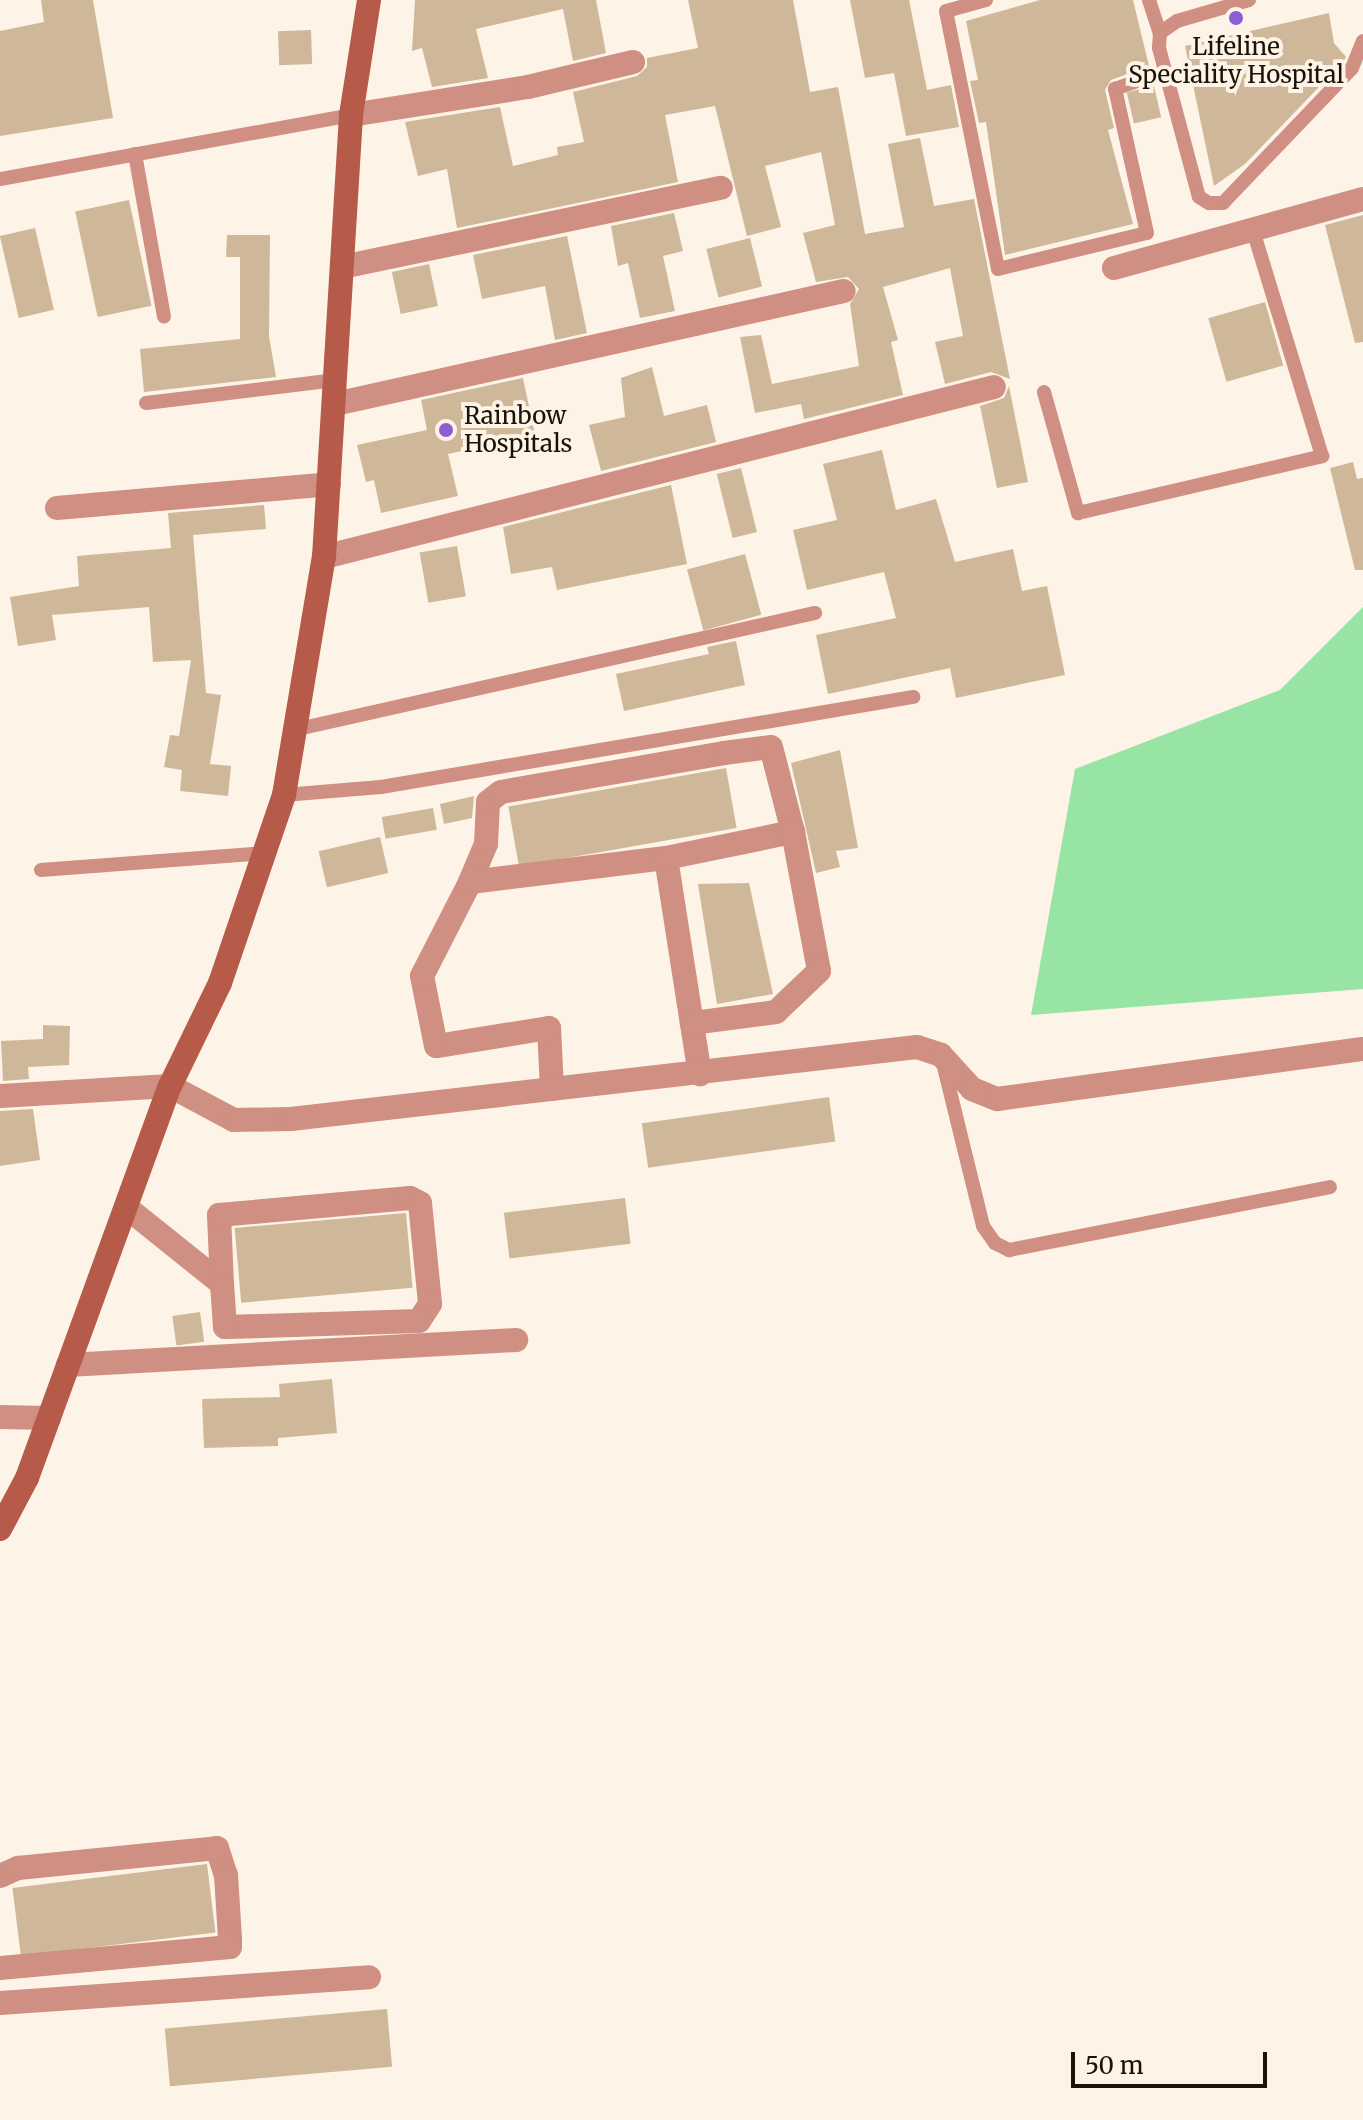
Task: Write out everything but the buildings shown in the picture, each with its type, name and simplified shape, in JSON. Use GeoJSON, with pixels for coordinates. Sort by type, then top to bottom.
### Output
{"type":"FeatureCollection","features":[{"type":"Feature","properties":{"kind":"main road"},"geometry":{"type":"LineString","coordinates":[[0,1529],[49,1418],[170,1086],[220,983],[284,795],[298,729],[324,557],[351,115],[369,0]]}},
{"type":"Feature","properties":{"kind":"street"},"geometry":{"type":"LineString","coordinates":[[351,115],[528,87],[633,62]]}},
{"type":"Feature","properties":{"kind":"street"},"geometry":{"type":"LineString","coordinates":[[342,267],[721,188]]}},
{"type":"Feature","properties":{"kind":"street"},"geometry":{"type":"LineString","coordinates":[[1114,268],[1362,201]]}},
{"type":"Feature","properties":{"kind":"street"},"geometry":{"type":"LineString","coordinates":[[335,392],[844,291]]}},
{"type":"Feature","properties":{"kind":"street"},"geometry":{"type":"LineString","coordinates":[[324,557],[994,387]]}},
{"type":"Feature","properties":{"kind":"street"},"geometry":{"type":"LineString","coordinates":[[57,508],[329,484]]}},
{"type":"Feature","properties":{"kind":"street"},"geometry":{"type":"LineString","coordinates":[[552,1089],[549,1028],[436,1046],[422,976],[486,844],[488,802],[501,792],[771,747],[793,832],[819,971],[776,1012],[692,1023]]}},
{"type":"Feature","properties":{"kind":"street"},"geometry":{"type":"LineString","coordinates":[[470,882],[666,858],[793,832]]}},
{"type":"Feature","properties":{"kind":"street"},"geometry":{"type":"LineString","coordinates":[[666,858],[700,1074]]}},
{"type":"Feature","properties":{"kind":"street"},"geometry":{"type":"LineString","coordinates":[[0,1096],[170,1086],[234,1120],[291,1119],[917,1047],[941,1055],[972,1089],[997,1099],[1363,1049]]}},
{"type":"Feature","properties":{"kind":"street"},"geometry":{"type":"LineString","coordinates":[[126,1207],[222,1284],[225,1327],[419,1321],[430,1304],[420,1203],[410,1198],[219,1215],[222,1284]]}},
{"type":"Feature","properties":{"kind":"street"},"geometry":{"type":"LineString","coordinates":[[68,1365],[516,1340]]}},
{"type":"Feature","properties":{"kind":"street"},"geometry":{"type":"LineString","coordinates":[[0,1417],[49,1418]]}},
{"type":"Feature","properties":{"kind":"street"},"geometry":{"type":"LineString","coordinates":[[0,1876],[18,1868],[217,1848],[226,1875],[232,1987]]}},
{"type":"Feature","properties":{"kind":"street"},"geometry":{"type":"LineString","coordinates":[[0,1968],[230,1947]]}},
{"type":"Feature","properties":{"kind":"street"},"geometry":{"type":"LineString","coordinates":[[135,1956],[138,1994]]}},
{"type":"Feature","properties":{"kind":"street"},"geometry":{"type":"LineString","coordinates":[[0,1998],[138,1994],[369,1977]]}},
{"type":"Feature","properties":{"kind":"lane"},"geometry":{"type":"LineString","coordinates":[[986,0],[946,11],[998,269],[1147,233],[1115,89],[1165,71]]}},
{"type":"Feature","properties":{"kind":"lane"},"geometry":{"type":"LineString","coordinates":[[1149,0],[1160,33],[1165,71],[1199,197],[1223,203],[1352,68],[1363,41]]}},
{"type":"Feature","properties":{"kind":"lane"},"geometry":{"type":"LineString","coordinates":[[1160,33],[1177,21],[1249,0]]}},
{"type":"Feature","properties":{"kind":"lane"},"geometry":{"type":"LineString","coordinates":[[0,179],[351,115]]}},
{"type":"Feature","properties":{"kind":"lane"},"geometry":{"type":"LineString","coordinates":[[135,154],[164,316]]}},
{"type":"Feature","properties":{"kind":"lane"},"geometry":{"type":"LineString","coordinates":[[1044,392],[1078,513],[1322,456],[1253,230]]}},
{"type":"Feature","properties":{"kind":"lane"},"geometry":{"type":"LineString","coordinates":[[146,403],[335,392]]}},
{"type":"Feature","properties":{"kind":"lane"},"geometry":{"type":"LineString","coordinates":[[298,729],[815,613]]}},
{"type":"Feature","properties":{"kind":"lane"},"geometry":{"type":"LineString","coordinates":[[284,795],[381,787],[913,697]]}},
{"type":"Feature","properties":{"kind":"lane"},"geometry":{"type":"LineString","coordinates":[[41,870],[265,853]]}},
{"type":"Feature","properties":{"kind":"lane"},"geometry":{"type":"LineString","coordinates":[[941,1055],[983,1226],[995,1243],[1009,1250],[1330,1187]]}},
{"type":"Feature","properties":{"kind":"green space"},"geometry":{"type":"Polygon","coordinates":[[[1363,607],[1363,989],[1031,1015],[1075,769],[1280,690],[1363,607]]]}},
{"type":"Feature","properties":{"kind":"place","name":"Lifeline Speciality Hospital"},"geometry":{"type":"Point","coordinates":[1236,18]}},
{"type":"Feature","properties":{"kind":"place","name":"Rainbow Hospitals"},"geometry":{"type":"Point","coordinates":[446,430]}}]}
